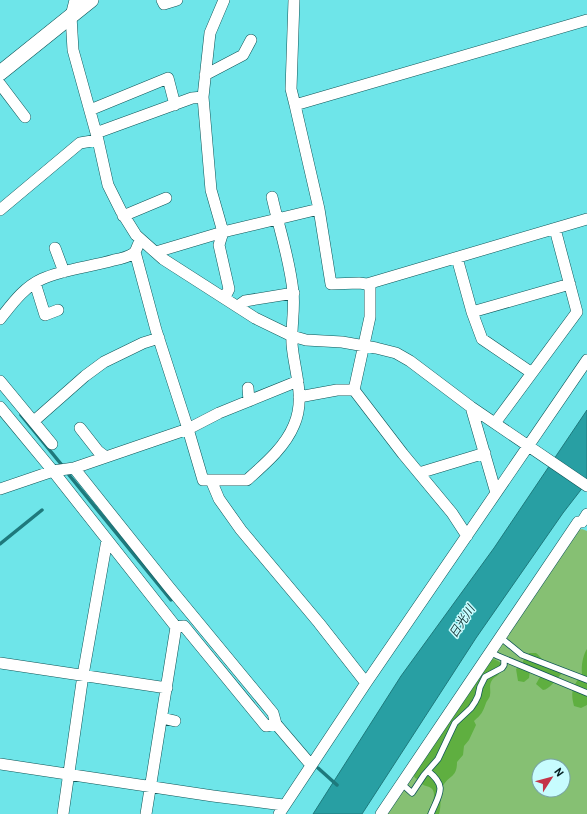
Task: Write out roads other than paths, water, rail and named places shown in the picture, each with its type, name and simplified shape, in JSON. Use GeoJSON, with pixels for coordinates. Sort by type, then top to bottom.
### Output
{"type":"FeatureCollection","features":[{"type":"Feature","properties":{"kind":"street"},"geometry":{"type":"LineString","coordinates":[[75,0],[71,16],[73,50],[90,110],[108,185],[123,216],[136,235],[163,259],[225,297],[255,318],[292,336],[306,340],[342,342],[396,353],[410,361],[471,407],[587,486]]}},
{"type":"Feature","properties":{"kind":"street"},"geometry":{"type":"LineString","coordinates":[[0,73],[91,0]]}},
{"type":"Feature","properties":{"kind":"street"},"geometry":{"type":"LineString","coordinates":[[162,0],[164,4],[177,0]]}},
{"type":"Feature","properties":{"kind":"street"},"geometry":{"type":"LineString","coordinates":[[224,0],[210,33],[203,97],[211,190],[223,232],[219,246],[228,289],[225,297]]}},
{"type":"Feature","properties":{"kind":"street"},"geometry":{"type":"LineString","coordinates":[[294,0],[291,89],[319,210],[331,284],[368,284],[587,219]]}},
{"type":"Feature","properties":{"kind":"street"},"geometry":{"type":"LineString","coordinates":[[295,105],[587,20]]}},
{"type":"Feature","properties":{"kind":"street"},"geometry":{"type":"LineString","coordinates":[[205,75],[243,55],[251,40]]}},
{"type":"Feature","properties":{"kind":"street"},"geometry":{"type":"LineString","coordinates":[[90,110],[168,78],[175,105]]}},
{"type":"Feature","properties":{"kind":"street"},"geometry":{"type":"LineString","coordinates":[[0,84],[25,117]]}},
{"type":"Feature","properties":{"kind":"street"},"geometry":{"type":"LineString","coordinates":[[0,210],[80,143],[192,98],[203,97]]}},
{"type":"Feature","properties":{"kind":"street"},"geometry":{"type":"LineString","coordinates":[[135,252],[159,338],[203,480],[247,480],[285,441],[294,424],[299,406],[298,381],[292,336],[294,293],[272,197]]}},
{"type":"Feature","properties":{"kind":"street"},"geometry":{"type":"LineString","coordinates":[[123,216],[166,198]]}},
{"type":"Feature","properties":{"kind":"street"},"geometry":{"type":"LineString","coordinates":[[156,252],[223,232],[319,210]]}},
{"type":"Feature","properties":{"kind":"street"},"geometry":{"type":"LineString","coordinates":[[495,423],[577,312],[555,229]]}},
{"type":"Feature","properties":{"kind":"street"},"geometry":{"type":"LineString","coordinates":[[0,319],[18,297],[42,279],[129,256],[135,252],[141,239]]}},
{"type":"Feature","properties":{"kind":"street"},"geometry":{"type":"LineString","coordinates":[[55,248],[64,272]]}},
{"type":"Feature","properties":{"kind":"street"},"geometry":{"type":"LineString","coordinates":[[457,258],[472,312],[482,338],[532,373]]}},
{"type":"Feature","properties":{"kind":"street"},"geometry":{"type":"LineString","coordinates":[[36,283],[45,316],[58,310]]}},
{"type":"Feature","properties":{"kind":"street"},"geometry":{"type":"LineString","coordinates":[[354,390],[370,317],[370,288],[368,284]]}},
{"type":"Feature","properties":{"kind":"street"},"geometry":{"type":"LineString","coordinates":[[472,312],[570,284]]}},
{"type":"Feature","properties":{"kind":"street"},"geometry":{"type":"LineString","coordinates":[[238,306],[245,301],[294,293]]}},
{"type":"Feature","properties":{"kind":"street"},"geometry":{"type":"LineString","coordinates":[[34,422],[85,376],[104,362],[143,343],[159,338]]}},
{"type":"Feature","properties":{"kind":"street"},"geometry":{"type":"LineString","coordinates":[[0,764],[150,786],[281,810],[587,360]]}},
{"type":"Feature","properties":{"kind":"street"},"geometry":{"type":"LineString","coordinates":[[0,381],[52,444]]}},
{"type":"Feature","properties":{"kind":"street"},"geometry":{"type":"LineString","coordinates":[[0,489],[53,471],[74,468],[188,429],[219,413],[298,381]]}},
{"type":"Feature","properties":{"kind":"street"},"geometry":{"type":"LineString","coordinates":[[248,388],[249,401]]}},
{"type":"Feature","properties":{"kind":"street"},"geometry":{"type":"LineString","coordinates":[[299,397],[337,390],[354,390]]}},
{"type":"Feature","properties":{"kind":"street"},"geometry":{"type":"LineString","coordinates":[[354,390],[452,513],[467,536]]}},
{"type":"Feature","properties":{"kind":"street"},"geometry":{"type":"LineString","coordinates":[[0,407],[53,471],[176,627],[146,814]]}},
{"type":"Feature","properties":{"kind":"street"},"geometry":{"type":"LineString","coordinates":[[471,407],[496,493]]}},
{"type":"Feature","properties":{"kind":"street"},"geometry":{"type":"LineString","coordinates":[[80,428],[98,451],[106,457]]}},
{"type":"Feature","properties":{"kind":"street"},"geometry":{"type":"LineString","coordinates":[[419,473],[485,453]]}},
{"type":"Feature","properties":{"kind":"street"},"geometry":{"type":"LineString","coordinates":[[74,468],[169,587],[273,713],[276,724],[311,765]]}},
{"type":"Feature","properties":{"kind":"street"},"geometry":{"type":"LineString","coordinates":[[211,480],[219,499],[241,530],[319,622],[366,683]]}},
{"type":"Feature","properties":{"kind":"street"},"geometry":{"type":"LineString","coordinates":[[381,814],[578,522],[585,520]]}},
{"type":"Feature","properties":{"kind":"street"},"geometry":{"type":"LineString","coordinates":[[63,814],[83,675],[107,540]]}},
{"type":"Feature","properties":{"kind":"street"},"geometry":{"type":"LineString","coordinates":[[176,627],[184,626],[266,726],[276,724]]}},
{"type":"Feature","properties":{"kind":"street"},"geometry":{"type":"LineString","coordinates":[[0,662],[167,688]]}},
{"type":"Feature","properties":{"kind":"street"},"geometry":{"type":"LineString","coordinates":[[162,718],[175,721]]}},
{"type":"Feature","properties":{"kind":"lane"},"geometry":{"type":"LineString","coordinates":[[500,637],[522,655],[587,680]]}},
{"type":"Feature","properties":{"kind":"lane"},"geometry":{"type":"LineString","coordinates":[[490,652],[587,693]]}},
{"type":"Feature","properties":{"kind":"lane"},"geometry":{"type":"LineString","coordinates":[[401,783],[412,793],[438,759],[455,723],[470,709],[475,702],[485,677],[502,668],[504,665],[504,659]]}},
{"type":"Feature","properties":{"kind":"lane"},"geometry":{"type":"LineString","coordinates":[[564,683],[569,673]]}},
{"type":"Feature","properties":{"kind":"lane"},"geometry":{"type":"LineString","coordinates":[[428,771],[438,781],[440,786],[440,791],[431,814]]}},
{"type":"Feature","properties":{"kind":"water","name":"日光川"},"geometry":{"type":"Polygon","coordinates":[[[587,410],[587,482],[563,513],[476,638],[362,814],[313,814],[401,676],[494,548],[587,410]]]}},
{"type":"Feature","properties":{"kind":"waterway"},"geometry":{"type":"LineString","coordinates":[[21,415],[61,464]]}},
{"type":"Feature","properties":{"kind":"waterway"},"geometry":{"type":"LineString","coordinates":[[69,475],[171,600]]}},
{"type":"Feature","properties":{"kind":"waterway"},"geometry":{"type":"LineString","coordinates":[[0,544],[42,510]]}},
{"type":"Feature","properties":{"kind":"waterway"},"geometry":{"type":"LineString","coordinates":[[318,768],[337,785]]}}]}
